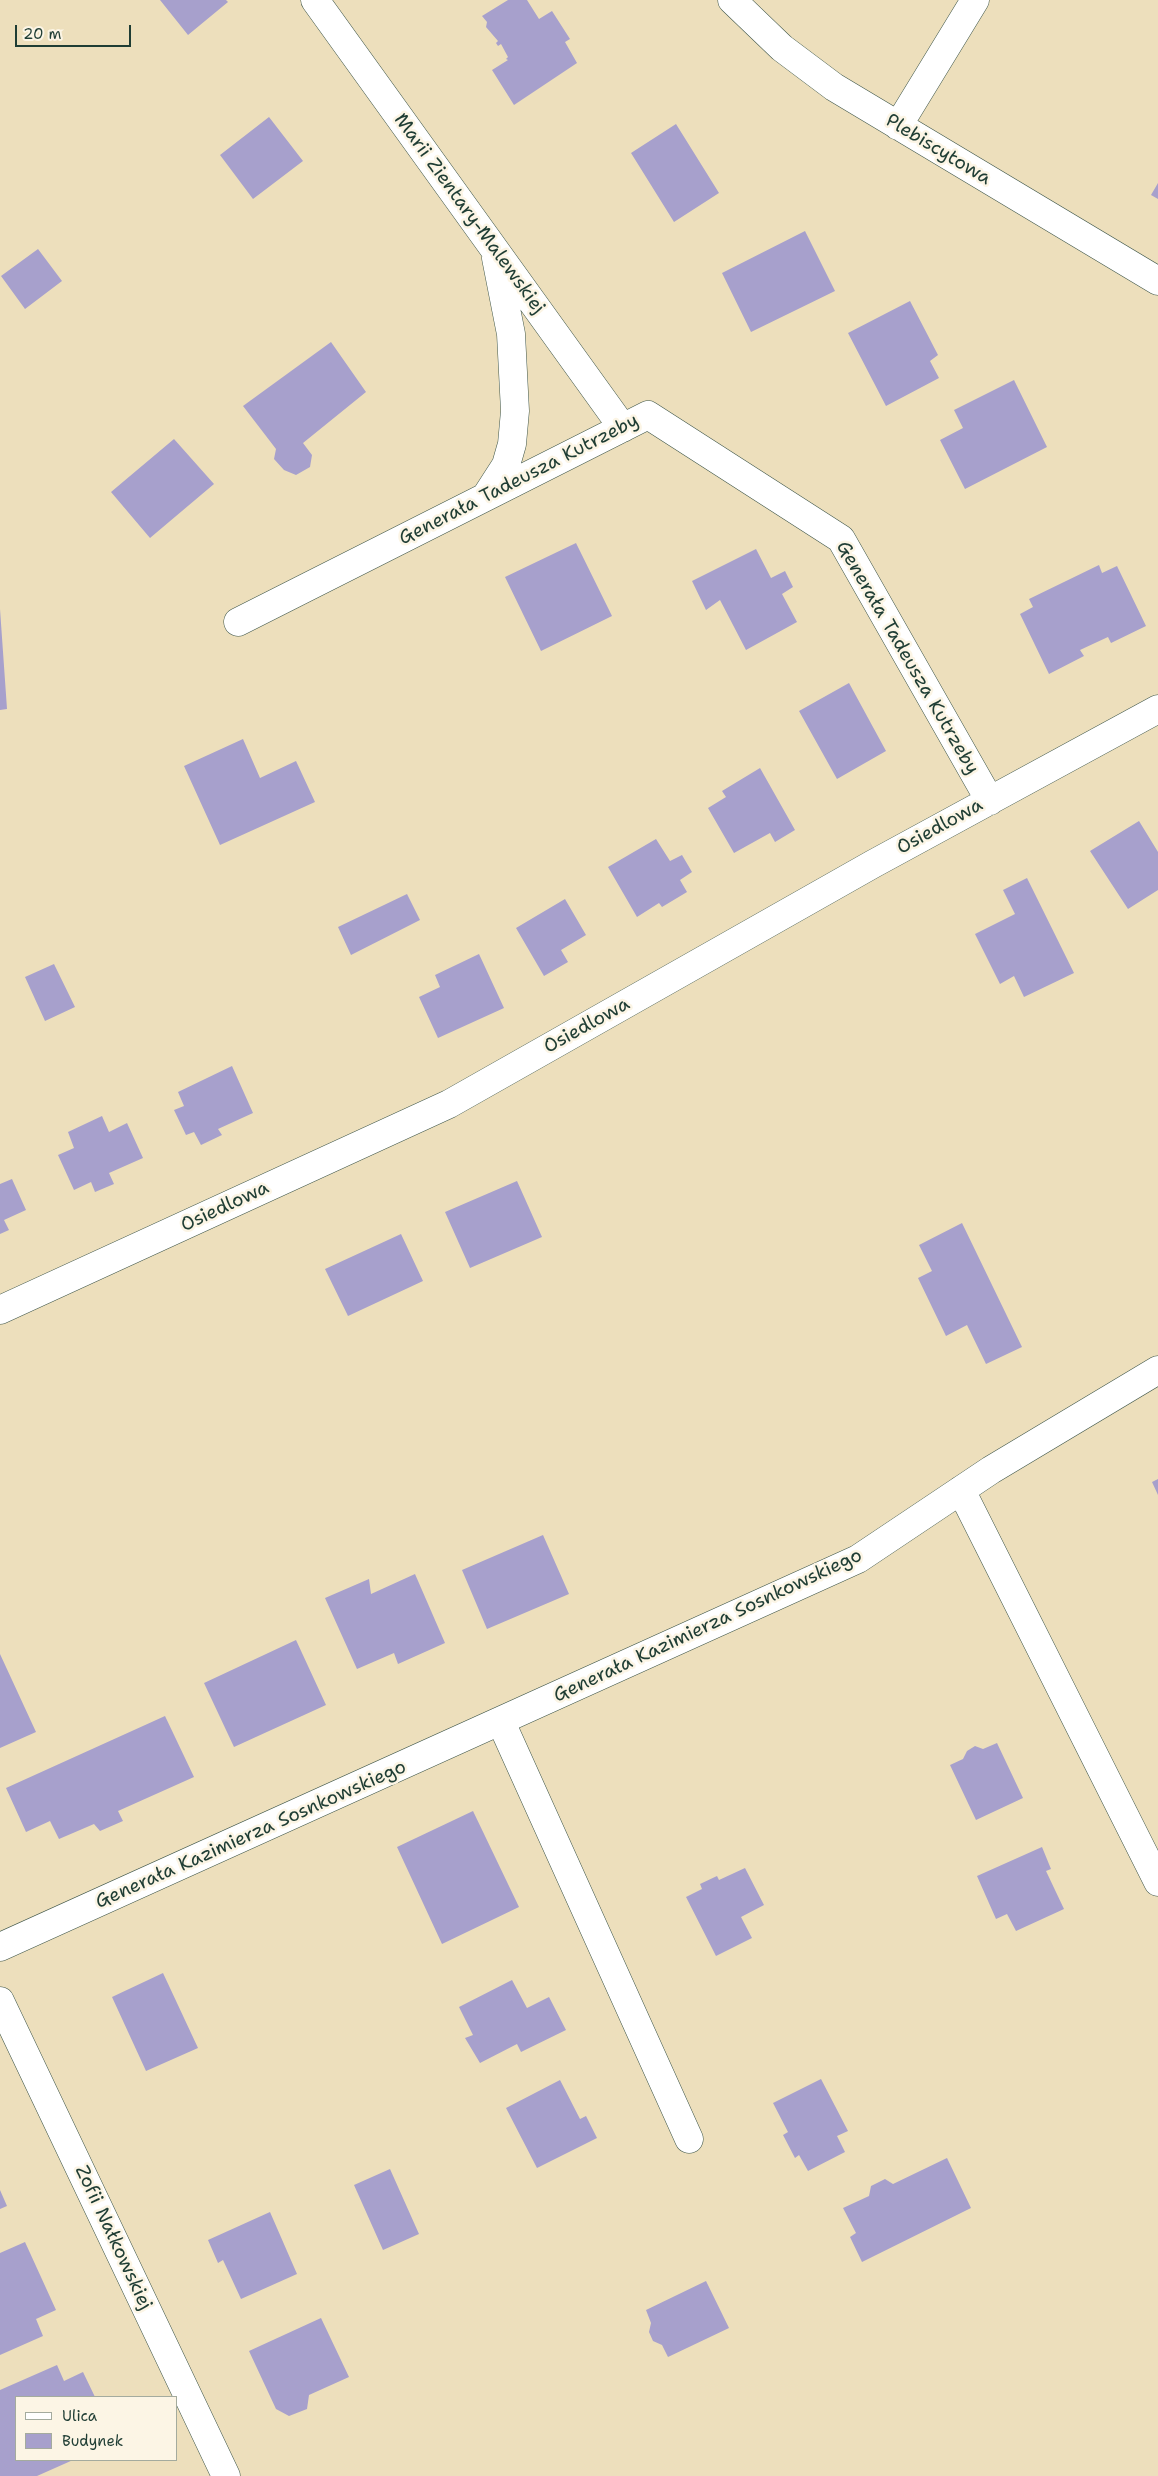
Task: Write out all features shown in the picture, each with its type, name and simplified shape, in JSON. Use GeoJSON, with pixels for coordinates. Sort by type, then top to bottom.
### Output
{"type":"FeatureCollection","features":[{"type":"Feature","properties":{"kind":"street","name":"Marii Zientary-Malewskiej"},"geometry":{"type":"LineString","coordinates":[[315,0],[623,428]]}},
{"type":"Feature","properties":{"kind":"street","name":"Plebiscytowa"},"geometry":{"type":"LineString","coordinates":[[732,0],[782,48],[834,87],[1158,281]]}},
{"type":"Feature","properties":{"kind":"street"},"geometry":{"type":"LineString","coordinates":[[898,126],[975,0]]}},
{"type":"Feature","properties":{"kind":"street"},"geometry":{"type":"LineString","coordinates":[[486,497],[506,465],[512,444],[515,411],[511,334],[494,249]]}},
{"type":"Feature","properties":{"kind":"street","name":"Generała Tadeusza Kutrzeby"},"geometry":{"type":"LineString","coordinates":[[238,622],[648,415],[842,539],[990,801]]}},
{"type":"Feature","properties":{"kind":"street","name":"Osiedlowa"},"geometry":{"type":"LineString","coordinates":[[0,1310],[449,1104],[1158,709]]}},
{"type":"Feature","properties":{"kind":"street","name":"Generała Kazimierza Sosnkowskiego"},"geometry":{"type":"LineString","coordinates":[[0,1947],[502,1722],[858,1559],[961,1490],[1158,1370]]}},
{"type":"Feature","properties":{"kind":"street"},"geometry":{"type":"LineString","coordinates":[[961,1490],[1158,1882]]}},
{"type":"Feature","properties":{"kind":"street"},"geometry":{"type":"LineString","coordinates":[[502,1722],[689,2139]]}},
{"type":"Feature","properties":{"kind":"street","name":"Zofii Nałkowskiej"},"geometry":{"type":"LineString","coordinates":[[0,2001],[226,2476]]}},
{"type":"Feature","properties":{"kind":"building"},"geometry":{"type":"Polygon","coordinates":[[[160,0],[226,0],[228,2],[188,35],[160,0]]]}},
{"type":"Feature","properties":{"kind":"building"},"geometry":{"type":"Polygon","coordinates":[[[508,0],[527,0],[539,19],[552,11],[570,39],[565,42],[577,63],[514,105],[492,70],[508,60],[506,59],[508,57],[501,44],[498,46],[496,43],[498,41],[486,27],[487,22],[482,16],[508,0]]]}},
{"type":"Feature","properties":{"kind":"building"},"geometry":{"type":"Polygon","coordinates":[[[269,117],[303,161],[253,199],[220,155],[269,117]]]}},
{"type":"Feature","properties":{"kind":"building"},"geometry":{"type":"Polygon","coordinates":[[[676,124],[719,193],[674,222],[631,153],[676,124]]]}},
{"type":"Feature","properties":{"kind":"building"},"geometry":{"type":"Polygon","coordinates":[[[1158,183],[1158,199],[1151,195],[1158,183]]]}},
{"type":"Feature","properties":{"kind":"building"},"geometry":{"type":"Polygon","coordinates":[[[805,231],[835,291],[751,332],[722,273],[805,231]]]}},
{"type":"Feature","properties":{"kind":"building"},"geometry":{"type":"Polygon","coordinates":[[[38,249],[62,281],[25,309],[1,276],[38,249]]]}},
{"type":"Feature","properties":{"kind":"building"},"geometry":{"type":"Polygon","coordinates":[[[910,301],[938,355],[930,361],[939,378],[886,406],[848,333],[910,301]]]}},
{"type":"Feature","properties":{"kind":"building"},"geometry":{"type":"Polygon","coordinates":[[[331,342],[366,392],[303,443],[312,455],[310,467],[296,475],[284,470],[274,459],[276,449],[243,406],[331,342]]]}},
{"type":"Feature","properties":{"kind":"building"},"geometry":{"type":"Polygon","coordinates":[[[1014,380],[1047,447],[965,489],[940,440],[963,428],[954,410],[1014,380]]]}},
{"type":"Feature","properties":{"kind":"building"},"geometry":{"type":"Polygon","coordinates":[[[174,439],[214,484],[150,538],[111,492],[174,439]]]}},
{"type":"Feature","properties":{"kind":"building"},"geometry":{"type":"Polygon","coordinates":[[[576,543],[612,616],[541,651],[505,577],[576,543]]]}},
{"type":"Feature","properties":{"kind":"building"},"geometry":{"type":"Polygon","coordinates":[[[756,549],[771,578],[785,571],[793,587],[782,594],[797,622],[746,650],[720,600],[706,610],[692,581],[756,549]]]}},
{"type":"Feature","properties":{"kind":"building"},"geometry":{"type":"Polygon","coordinates":[[[1099,565],[1102,573],[1117,566],[1146,626],[1111,643],[1108,637],[1080,650],[1084,656],[1049,674],[1020,614],[1033,607],[1029,599],[1099,565]]]}},
{"type":"Feature","properties":{"kind":"building"},"geometry":{"type":"Polygon","coordinates":[[[0,609],[7,709],[0,710],[0,609]]]}},
{"type":"Feature","properties":{"kind":"building"},"geometry":{"type":"Polygon","coordinates":[[[849,683],[886,751],[837,779],[799,711],[849,683]]]}},
{"type":"Feature","properties":{"kind":"building"},"geometry":{"type":"Polygon","coordinates":[[[243,739],[260,778],[296,761],[315,802],[220,845],[184,766],[243,739]]]}},
{"type":"Feature","properties":{"kind":"building"},"geometry":{"type":"Polygon","coordinates":[[[760,768],[795,830],[775,842],[770,833],[734,853],[708,808],[726,797],[722,791],[760,768]]]}},
{"type":"Feature","properties":{"kind":"building"},"geometry":{"type":"Polygon","coordinates":[[[1139,821],[1158,852],[1158,890],[1128,909],[1090,851],[1139,821]]]}},
{"type":"Feature","properties":{"kind":"building"},"geometry":{"type":"Polygon","coordinates":[[[656,839],[670,861],[682,855],[692,872],[680,880],[687,892],[662,907],[659,903],[637,917],[608,867],[656,839]]]}},
{"type":"Feature","properties":{"kind":"building"},"geometry":{"type":"Polygon","coordinates":[[[1027,878],[1074,973],[1024,997],[1014,976],[1000,984],[975,934],[1015,914],[1003,890],[1027,878]]]}},
{"type":"Feature","properties":{"kind":"building"},"geometry":{"type":"Polygon","coordinates":[[[407,894],[420,920],[351,955],[338,927],[407,894]]]}},
{"type":"Feature","properties":{"kind":"building"},"geometry":{"type":"Polygon","coordinates":[[[565,899],[586,935],[561,950],[568,962],[544,976],[516,928],[565,899]]]}},
{"type":"Feature","properties":{"kind":"building"},"geometry":{"type":"Polygon","coordinates":[[[479,954],[504,1008],[438,1038],[419,997],[440,987],[435,975],[479,954]]]}},
{"type":"Feature","properties":{"kind":"building"},"geometry":{"type":"Polygon","coordinates":[[[54,964],[75,1007],[45,1021],[25,977],[54,964]]]}},
{"type":"Feature","properties":{"kind":"building"},"geometry":{"type":"Polygon","coordinates":[[[232,1066],[253,1113],[218,1129],[222,1135],[201,1145],[194,1132],[186,1135],[174,1110],[184,1106],[178,1092],[232,1066]]]}},
{"type":"Feature","properties":{"kind":"building"},"geometry":{"type":"Polygon","coordinates":[[[102,1116],[109,1132],[127,1123],[143,1158],[109,1173],[114,1184],[95,1192],[91,1182],[74,1190],[58,1155],[74,1148],[68,1132],[102,1116]]]}},
{"type":"Feature","properties":{"kind":"building"},"geometry":{"type":"Polygon","coordinates":[[[12,1179],[26,1210],[4,1220],[9,1230],[0,1234],[0,1184],[12,1179]]]}},
{"type":"Feature","properties":{"kind":"building"},"geometry":{"type":"Polygon","coordinates":[[[517,1181],[542,1237],[470,1268],[445,1212],[517,1181]]]}},
{"type":"Feature","properties":{"kind":"building"},"geometry":{"type":"Polygon","coordinates":[[[962,1223],[1022,1347],[986,1364],[967,1325],[946,1336],[918,1278],[932,1271],[919,1245],[962,1223]]]}},
{"type":"Feature","properties":{"kind":"building"},"geometry":{"type":"Polygon","coordinates":[[[401,1234],[423,1281],[348,1316],[325,1269],[401,1234]]]}},
{"type":"Feature","properties":{"kind":"building"},"geometry":{"type":"Polygon","coordinates":[[[1158,1479],[1158,1495],[1152,1482],[1158,1479]]]}},
{"type":"Feature","properties":{"kind":"building"},"geometry":{"type":"Polygon","coordinates":[[[543,1535],[569,1594],[487,1629],[462,1570],[543,1535]]]}},
{"type":"Feature","properties":{"kind":"building"},"geometry":{"type":"Polygon","coordinates":[[[415,1574],[445,1643],[398,1664],[394,1653],[357,1669],[325,1598],[369,1579],[371,1594],[415,1574]]]}},
{"type":"Feature","properties":{"kind":"building"},"geometry":{"type":"Polygon","coordinates":[[[296,1640],[326,1705],[234,1747],[204,1683],[296,1640]]]}},
{"type":"Feature","properties":{"kind":"building"},"geometry":{"type":"Polygon","coordinates":[[[0,1654],[36,1732],[0,1748],[0,1654]]]}},
{"type":"Feature","properties":{"kind":"building"},"geometry":{"type":"Polygon","coordinates":[[[165,1716],[194,1777],[118,1811],[123,1821],[100,1831],[94,1824],[59,1839],[50,1821],[26,1832],[6,1788],[165,1716]]]}},
{"type":"Feature","properties":{"kind":"building"},"geometry":{"type":"Polygon","coordinates":[[[997,1743],[1023,1798],[976,1820],[950,1765],[963,1759],[967,1751],[975,1746],[983,1749],[997,1743]]]}},
{"type":"Feature","properties":{"kind":"building"},"geometry":{"type":"Polygon","coordinates":[[[473,1811],[519,1907],[442,1944],[397,1847],[473,1811]]]}},
{"type":"Feature","properties":{"kind":"building"},"geometry":{"type":"Polygon","coordinates":[[[1042,1847],[1051,1869],[1046,1871],[1064,1909],[1016,1931],[1007,1914],[996,1919],[977,1876],[1042,1847]]]}},
{"type":"Feature","properties":{"kind":"building"},"geometry":{"type":"Polygon","coordinates":[[[745,1868],[764,1905],[741,1917],[752,1938],[716,1956],[686,1897],[702,1889],[700,1884],[717,1876],[719,1880],[745,1868]]]}},
{"type":"Feature","properties":{"kind":"building"},"geometry":{"type":"Polygon","coordinates":[[[163,1973],[198,2048],[146,2071],[112,1997],[163,1973]]]}},
{"type":"Feature","properties":{"kind":"building"},"geometry":{"type":"Polygon","coordinates":[[[512,1980],[527,2008],[549,1997],[566,2030],[521,2052],[517,2044],[480,2063],[465,2038],[473,2035],[459,2007],[512,1980]]]}},
{"type":"Feature","properties":{"kind":"building"},"geometry":{"type":"Polygon","coordinates":[[[821,2079],[848,2131],[837,2136],[845,2152],[808,2171],[799,2155],[795,2158],[783,2135],[788,2132],[773,2103],[821,2079]]]}},
{"type":"Feature","properties":{"kind":"building"},"geometry":{"type":"Polygon","coordinates":[[[560,2080],[580,2119],[586,2116],[597,2138],[537,2168],[506,2108],[560,2080]]]}},
{"type":"Feature","properties":{"kind":"building"},"geometry":{"type":"Polygon","coordinates":[[[947,2158],[971,2208],[862,2262],[850,2237],[856,2233],[843,2208],[869,2196],[871,2186],[885,2179],[893,2184],[947,2158]]]}},
{"type":"Feature","properties":{"kind":"building"},"geometry":{"type":"Polygon","coordinates":[[[390,2169],[419,2234],[383,2250],[354,2185],[390,2169]]]}},
{"type":"Feature","properties":{"kind":"building"},"geometry":{"type":"Polygon","coordinates":[[[0,2190],[7,2206],[0,2209],[0,2190]]]}},
{"type":"Feature","properties":{"kind":"building"},"geometry":{"type":"Polygon","coordinates":[[[270,2212],[297,2274],[241,2299],[223,2260],[218,2263],[208,2240],[270,2212]]]}},
{"type":"Feature","properties":{"kind":"building"},"geometry":{"type":"Polygon","coordinates":[[[25,2242],[56,2310],[36,2319],[43,2336],[0,2355],[0,2253],[25,2242]]]}},
{"type":"Feature","properties":{"kind":"building"},"geometry":{"type":"Polygon","coordinates":[[[706,2281],[729,2328],[668,2357],[662,2345],[653,2341],[649,2332],[651,2323],[646,2310],[706,2281]]]}},
{"type":"Feature","properties":{"kind":"building"},"geometry":{"type":"Polygon","coordinates":[[[321,2318],[349,2377],[309,2395],[307,2409],[289,2416],[276,2409],[249,2351],[321,2318]]]}},
{"type":"Feature","properties":{"kind":"building"},"geometry":{"type":"Polygon","coordinates":[[[57,2365],[64,2381],[83,2372],[95,2396],[15,2396],[15,2461],[71,2461],[37,2476],[0,2476],[0,2390],[57,2365]]]}}]}
